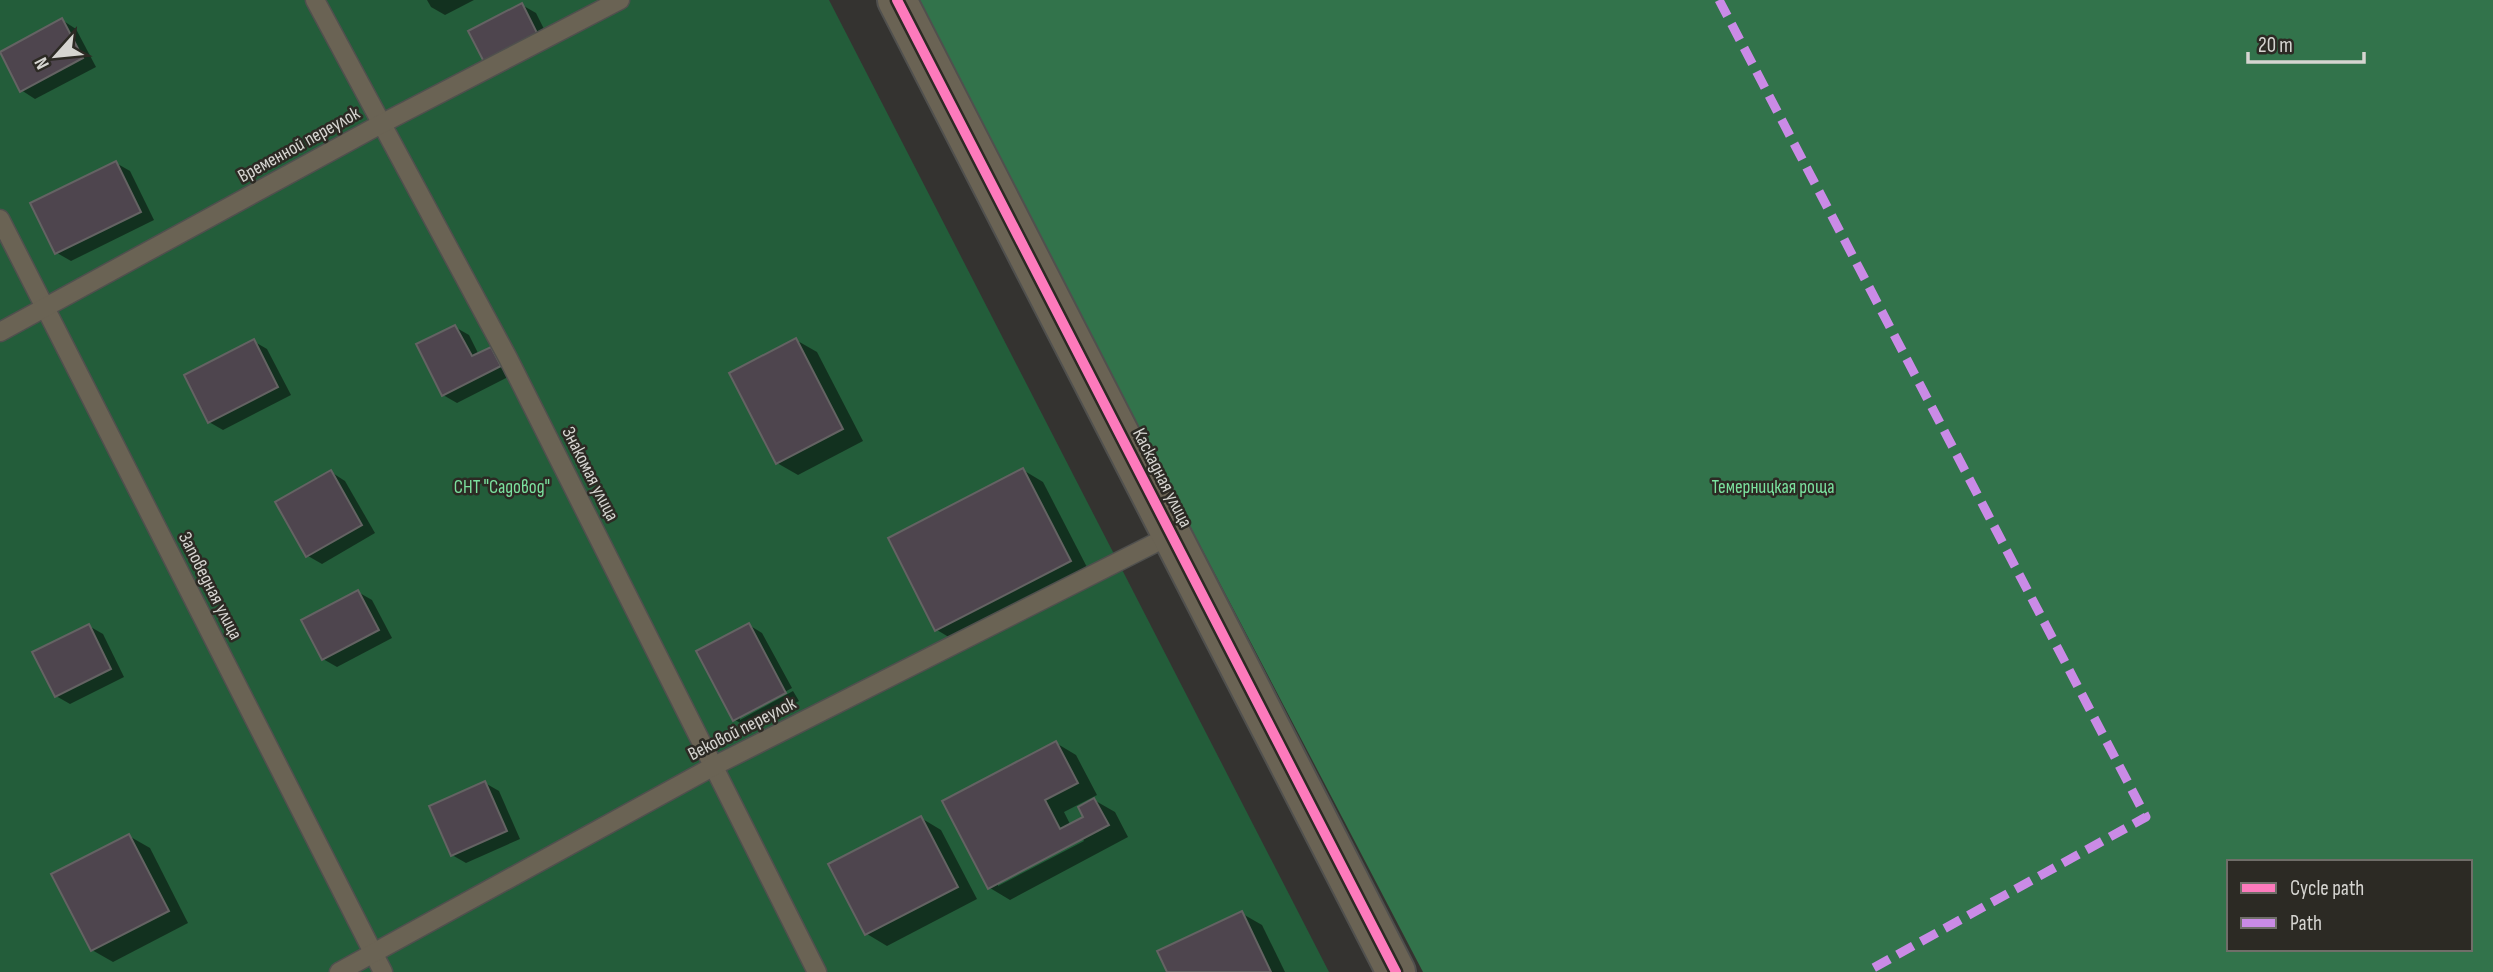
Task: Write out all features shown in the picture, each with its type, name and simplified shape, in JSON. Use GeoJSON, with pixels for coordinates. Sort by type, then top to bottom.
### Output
{"type":"FeatureCollection","features":[{"type":"Feature","properties":{"kind":"street","name":"Каскадная улица"},"geometry":{"type":"LineString","coordinates":[[897,0],[1396,972]]}},
{"type":"Feature","properties":{"kind":"lane","name":"Знакомая улица"},"geometry":{"type":"LineString","coordinates":[[315,0],[508,358],[817,972]]}},
{"type":"Feature","properties":{"kind":"lane","name":"Временной переулок"},"geometry":{"type":"LineString","coordinates":[[0,332],[381,124],[620,0]]}},
{"type":"Feature","properties":{"kind":"lane","name":"Заповедная улица"},"geometry":{"type":"LineString","coordinates":[[0,219],[383,972]]}},
{"type":"Feature","properties":{"kind":"lane","name":"Вековой переулок"},"geometry":{"type":"LineString","coordinates":[[339,972],[714,766],[1171,535]]}},
{"type":"Feature","properties":{"kind":"green space","name":"СНТ \"Садовод\""},"geometry":{"type":"Polygon","coordinates":[[[0,0],[829,0],[1329,972],[0,972],[0,0]]]}},
{"type":"Feature","properties":{"kind":"green space","name":"Темерницкая роща"},"geometry":{"type":"Polygon","coordinates":[[[915,0],[2493,0],[2493,972],[1423,972],[915,0]]]}},
{"type":"Feature","properties":{"kind":"building"},"geometry":{"type":"Polygon","coordinates":[[[522,3],[538,35],[484,62],[468,31],[522,3]]]}},
{"type":"Feature","properties":{"kind":"building"},"geometry":{"type":"Polygon","coordinates":[[[62,18],[83,58],[20,92],[0,52],[62,18]]]}},
{"type":"Feature","properties":{"kind":"building"},"geometry":{"type":"Polygon","coordinates":[[[116,161],[141,212],[55,254],[30,203],[116,161]]]}},
{"type":"Feature","properties":{"kind":"building"},"geometry":{"type":"Polygon","coordinates":[[[455,325],[472,356],[491,347],[501,366],[442,396],[416,344],[455,325]]]}},
{"type":"Feature","properties":{"kind":"building"},"geometry":{"type":"Polygon","coordinates":[[[796,338],[843,429],[776,464],[729,373],[796,338]]]}},
{"type":"Feature","properties":{"kind":"building"},"geometry":{"type":"Polygon","coordinates":[[[254,339],[278,387],[208,423],[184,375],[254,339]]]}},
{"type":"Feature","properties":{"kind":"building"},"geometry":{"type":"Polygon","coordinates":[[[1023,468],[1071,561],[935,631],[888,538],[1023,468]]]}},
{"type":"Feature","properties":{"kind":"building"},"geometry":{"type":"Polygon","coordinates":[[[331,470],[362,525],[306,557],[275,502],[331,470]]]}},
{"type":"Feature","properties":{"kind":"building"},"geometry":{"type":"Polygon","coordinates":[[[358,590],[379,630],[322,660],[301,620],[358,590]]]}},
{"type":"Feature","properties":{"kind":"building"},"geometry":{"type":"Polygon","coordinates":[[[749,623],[786,693],[733,721],[696,651],[749,623]]]}},
{"type":"Feature","properties":{"kind":"building"},"geometry":{"type":"Polygon","coordinates":[[[89,624],[111,669],[55,697],[32,652],[89,624]]]}},
{"type":"Feature","properties":{"kind":"building"},"geometry":{"type":"Polygon","coordinates":[[[1056,741],[1078,783],[1045,800],[1060,829],[1083,817],[1078,807],[1094,798],[1109,825],[988,889],[942,801],[1056,741]]]}},
{"type":"Feature","properties":{"kind":"building"},"geometry":{"type":"Polygon","coordinates":[[[485,781],[507,831],[451,856],[429,806],[485,781]]]}},
{"type":"Feature","properties":{"kind":"building"},"geometry":{"type":"Polygon","coordinates":[[[921,816],[958,887],[865,935],[828,864],[921,816]]]}},
{"type":"Feature","properties":{"kind":"building"},"geometry":{"type":"Polygon","coordinates":[[[129,834],[169,911],[91,951],[51,874],[129,834]]]}},
{"type":"Feature","properties":{"kind":"building"},"geometry":{"type":"Polygon","coordinates":[[[1242,911],[1271,972],[1167,972],[1157,951],[1242,911]]]}},
{"type":"Feature","properties":{"kind":"marked path"},"geometry":{"type":"LineString","coordinates":[[1719,0],[2146,817],[1866,972]]}},
{"type":"Feature","properties":{"kind":"cycle path"},"geometry":{"type":"LineString","coordinates":[[897,0],[1396,972]]}}]}
